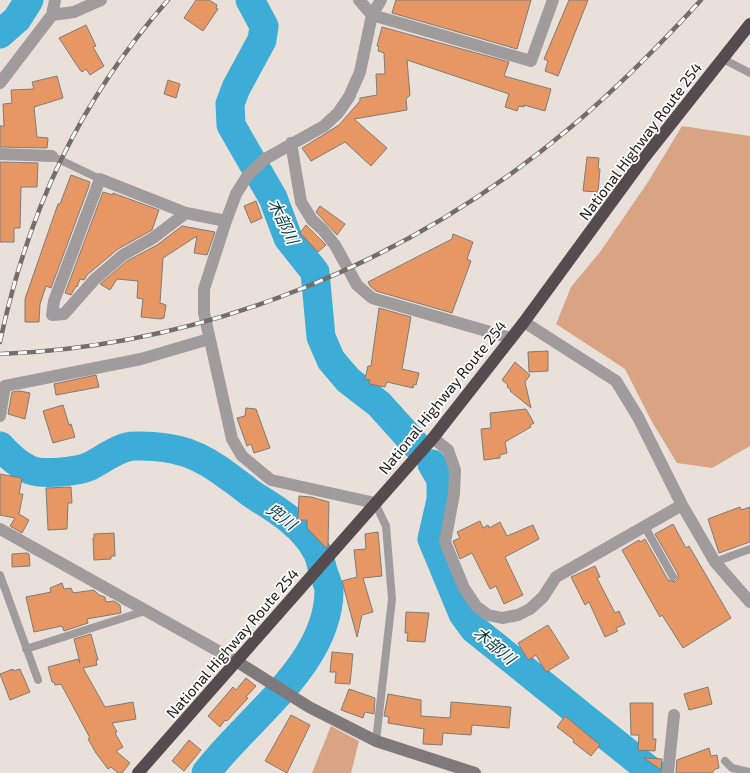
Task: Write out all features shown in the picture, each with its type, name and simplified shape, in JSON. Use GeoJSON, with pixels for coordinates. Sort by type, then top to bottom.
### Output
{"type":"FeatureCollection","features":[{"type":"Feature","properties":{"kind":"highway","name":"National Highway Route 254"},"geometry":{"type":"LineString","coordinates":[[138,773],[433,438],[512,338],[644,158],[750,24]]}},
{"type":"Feature","properties":{"kind":"street"},"geometry":{"type":"LineString","coordinates":[[0,82],[52,15],[56,0]]}},
{"type":"Feature","properties":{"kind":"street"},"geometry":{"type":"LineString","coordinates":[[52,15],[74,12],[101,0]]}},
{"type":"Feature","properties":{"kind":"street"},"geometry":{"type":"LineString","coordinates":[[359,0],[372,14],[530,61],[553,0]]}},
{"type":"Feature","properties":{"kind":"street"},"geometry":{"type":"LineString","coordinates":[[375,503],[271,480],[242,456],[232,439],[209,339],[204,313],[204,289],[236,194],[248,175],[265,159],[291,143],[324,126],[338,114],[349,97],[360,72],[372,14],[381,0]]}},
{"type":"Feature","properties":{"kind":"street"},"geometry":{"type":"LineString","coordinates":[[291,143],[301,202],[304,210],[322,229],[335,246],[356,285],[372,298],[512,338]]}},
{"type":"Feature","properties":{"kind":"street"},"geometry":{"type":"LineString","coordinates":[[0,154],[52,156]]}},
{"type":"Feature","properties":{"kind":"street"},"geometry":{"type":"LineString","coordinates":[[186,213],[153,238],[123,255],[95,278],[64,314],[52,315],[54,301],[100,179],[186,213],[226,221]]}},
{"type":"Feature","properties":{"kind":"street"},"geometry":{"type":"LineString","coordinates":[[524,322],[616,381],[638,418],[682,505],[715,562],[750,602]]}},
{"type":"Feature","properties":{"kind":"street"},"geometry":{"type":"LineString","coordinates":[[0,416],[5,386],[141,359],[209,339]]}},
{"type":"Feature","properties":{"kind":"street"},"geometry":{"type":"LineString","coordinates":[[433,438],[448,450],[455,470],[454,494],[445,542],[464,588],[476,606],[488,615],[502,618],[518,615],[530,609],[542,597],[556,577],[682,505]]}},
{"type":"Feature","properties":{"kind":"street"},"geometry":{"type":"LineString","coordinates":[[0,529],[236,662],[309,707],[376,741],[475,773]]}},
{"type":"Feature","properties":{"kind":"street"},"geometry":{"type":"LineString","coordinates":[[668,773],[674,715]]}},
{"type":"Feature","properties":{"kind":"lane"},"geometry":{"type":"LineString","coordinates":[[723,59],[750,74]]}},
{"type":"Feature","properties":{"kind":"lane"},"geometry":{"type":"LineString","coordinates":[[52,156],[100,179]]}},
{"type":"Feature","properties":{"kind":"lane"},"geometry":{"type":"LineString","coordinates":[[375,503],[386,526],[392,599],[376,741]]}},
{"type":"Feature","properties":{"kind":"lane"},"geometry":{"type":"LineString","coordinates":[[645,527],[673,577]]}},
{"type":"Feature","properties":{"kind":"lane"},"geometry":{"type":"LineString","coordinates":[[715,562],[750,549]]}},
{"type":"Feature","properties":{"kind":"lane"},"geometry":{"type":"LineString","coordinates":[[0,575],[38,680]]}},
{"type":"Feature","properties":{"kind":"lane"},"geometry":{"type":"LineString","coordinates":[[26,649],[145,611]]}},
{"type":"Feature","properties":{"kind":"lane"},"geometry":{"type":"LineString","coordinates":[[724,761],[732,768],[750,772]]}},
{"type":"Feature","properties":{"kind":"shaded area"},"geometry":{"type":"Polygon","coordinates":[[[682,126],[750,136],[750,446],[712,468],[677,463],[652,422],[625,369],[556,324],[571,287],[600,252],[648,182],[682,126]]]}},
{"type":"Feature","properties":{"kind":"shaded area"},"geometry":{"type":"Polygon","coordinates":[[[331,726],[359,741],[351,773],[312,773],[331,726]]]}},
{"type":"Feature","properties":{"kind":"building"},"geometry":{"type":"Polygon","coordinates":[[[196,0],[209,0],[217,5],[216,8],[218,9],[203,31],[184,18],[196,0]]]}},
{"type":"Feature","properties":{"kind":"building"},"geometry":{"type":"Polygon","coordinates":[[[396,0],[531,0],[517,49],[392,13],[396,0]]]}},
{"type":"Feature","properties":{"kind":"building"},"geometry":{"type":"Polygon","coordinates":[[[569,0],[588,0],[558,76],[545,71],[548,61],[544,59],[569,0]]]}},
{"type":"Feature","properties":{"kind":"building"},"geometry":{"type":"Polygon","coordinates":[[[86,25],[96,46],[93,47],[104,66],[90,75],[86,69],[82,72],[80,70],[59,38],[86,25]]]}},
{"type":"Feature","properties":{"kind":"building"},"geometry":{"type":"Polygon","coordinates":[[[382,27],[509,62],[504,76],[551,89],[545,111],[524,105],[524,107],[519,106],[517,111],[505,107],[509,94],[407,60],[410,95],[406,99],[407,110],[354,119],[387,148],[371,166],[345,142],[311,161],[302,148],[339,125],[360,101],[360,98],[377,95],[376,74],[385,74],[384,53],[378,51],[379,47],[377,46],[382,27]]]}},
{"type":"Feature","properties":{"kind":"building"},"geometry":{"type":"Polygon","coordinates":[[[57,76],[63,98],[34,107],[37,137],[48,138],[47,148],[0,147],[0,126],[4,126],[3,104],[12,103],[11,90],[34,89],[32,82],[57,76]]]}},
{"type":"Feature","properties":{"kind":"building"},"geometry":{"type":"Polygon","coordinates":[[[168,80],[180,84],[176,98],[164,94],[168,80]]]}},
{"type":"Feature","properties":{"kind":"building"},"geometry":{"type":"Polygon","coordinates":[[[587,157],[599,158],[598,169],[600,169],[598,192],[583,191],[587,157]]]}},
{"type":"Feature","properties":{"kind":"building"},"geometry":{"type":"Polygon","coordinates":[[[0,162],[38,163],[37,187],[21,187],[20,228],[14,228],[14,242],[0,242],[0,162]]]}},
{"type":"Feature","properties":{"kind":"building"},"geometry":{"type":"Polygon","coordinates":[[[71,175],[90,182],[89,186],[51,288],[46,286],[40,304],[39,322],[25,322],[25,299],[58,204],[60,204],[71,175]]]}},
{"type":"Feature","properties":{"kind":"building"},"geometry":{"type":"Polygon","coordinates":[[[103,192],[113,195],[113,193],[159,210],[152,230],[118,249],[87,275],[84,280],[80,279],[77,287],[76,286],[71,295],[65,293],[103,192]]]}},
{"type":"Feature","properties":{"kind":"building"},"geometry":{"type":"Polygon","coordinates":[[[256,201],[262,218],[251,223],[244,206],[256,201]]]}},
{"type":"Feature","properties":{"kind":"building"},"geometry":{"type":"Polygon","coordinates":[[[320,206],[345,224],[337,235],[316,212],[320,206]]]}},
{"type":"Feature","properties":{"kind":"building"},"geometry":{"type":"Polygon","coordinates":[[[306,225],[326,245],[318,252],[300,233],[306,225]]]}},
{"type":"Feature","properties":{"kind":"building"},"geometry":{"type":"Polygon","coordinates":[[[182,226],[215,232],[207,255],[194,253],[197,236],[163,258],[160,303],[166,305],[164,318],[141,317],[143,299],[137,298],[138,281],[117,279],[110,290],[100,284],[127,261],[157,245],[182,226]]]}},
{"type":"Feature","properties":{"kind":"building"},"geometry":{"type":"Polygon","coordinates":[[[453,234],[473,242],[467,259],[471,261],[452,313],[376,291],[370,286],[368,282],[452,239],[453,234]]]}},
{"type":"Feature","properties":{"kind":"building"},"geometry":{"type":"Polygon","coordinates":[[[379,308],[411,317],[402,369],[419,373],[416,385],[414,384],[413,388],[387,382],[385,387],[369,384],[370,380],[365,379],[368,366],[371,366],[379,308]]]}},
{"type":"Feature","properties":{"kind":"building"},"geometry":{"type":"Polygon","coordinates":[[[548,351],[548,371],[529,372],[528,352],[548,351]]]}},
{"type":"Feature","properties":{"kind":"building"},"geometry":{"type":"Polygon","coordinates":[[[515,362],[530,375],[525,382],[531,408],[510,391],[511,390],[507,387],[508,385],[502,380],[515,362]]]}},
{"type":"Feature","properties":{"kind":"building"},"geometry":{"type":"Polygon","coordinates":[[[96,375],[99,387],[56,395],[54,384],[96,375]]]}},
{"type":"Feature","properties":{"kind":"building"},"geometry":{"type":"Polygon","coordinates":[[[20,391],[30,393],[25,419],[8,414],[12,392],[20,391]]]}},
{"type":"Feature","properties":{"kind":"building"},"geometry":{"type":"Polygon","coordinates":[[[63,405],[69,425],[71,424],[75,437],[53,443],[43,411],[63,405]]]}},
{"type":"Feature","properties":{"kind":"building"},"geometry":{"type":"Polygon","coordinates":[[[246,408],[256,409],[270,448],[254,453],[251,444],[247,446],[237,418],[245,416],[246,408]]]}},
{"type":"Feature","properties":{"kind":"building"},"geometry":{"type":"Polygon","coordinates":[[[526,409],[534,423],[530,425],[531,427],[505,442],[507,453],[500,455],[500,458],[484,460],[481,429],[491,428],[490,413],[526,409]]]}},
{"type":"Feature","properties":{"kind":"building"},"geometry":{"type":"Polygon","coordinates":[[[0,474],[22,478],[19,494],[23,494],[19,514],[29,520],[22,533],[10,526],[15,518],[0,515],[0,474]]]}},
{"type":"Feature","properties":{"kind":"building"},"geometry":{"type":"Polygon","coordinates":[[[71,487],[72,503],[68,503],[67,529],[48,530],[46,488],[71,487]]]}},
{"type":"Feature","properties":{"kind":"building"},"geometry":{"type":"Polygon","coordinates":[[[299,496],[311,497],[329,502],[328,546],[326,548],[307,528],[307,520],[298,520],[299,496]]]}},
{"type":"Feature","properties":{"kind":"building"},"geometry":{"type":"Polygon","coordinates":[[[740,507],[741,510],[750,507],[750,542],[719,553],[708,519],[740,507]]]}},
{"type":"Feature","properties":{"kind":"building"},"geometry":{"type":"Polygon","coordinates":[[[480,521],[483,528],[488,525],[489,528],[500,522],[507,536],[533,525],[539,539],[505,557],[523,595],[504,604],[496,586],[490,589],[472,553],[460,559],[453,541],[460,538],[457,532],[480,521]]]}},
{"type":"Feature","properties":{"kind":"building"},"geometry":{"type":"Polygon","coordinates":[[[673,524],[686,548],[689,546],[731,618],[683,648],[662,615],[660,617],[622,550],[639,540],[640,542],[645,539],[668,580],[675,582],[678,579],[678,574],[655,534],[673,524]]]}},
{"type":"Feature","properties":{"kind":"building"},"geometry":{"type":"Polygon","coordinates":[[[378,532],[382,576],[363,578],[373,612],[362,615],[357,637],[342,581],[357,577],[354,550],[366,549],[365,534],[378,532]]]}},
{"type":"Feature","properties":{"kind":"building"},"geometry":{"type":"Polygon","coordinates":[[[114,533],[115,556],[111,556],[111,559],[94,560],[94,534],[114,533]]]}},
{"type":"Feature","properties":{"kind":"building"},"geometry":{"type":"Polygon","coordinates":[[[12,554],[29,554],[30,566],[12,567],[12,554]]]}},
{"type":"Feature","properties":{"kind":"building"},"geometry":{"type":"Polygon","coordinates":[[[595,566],[600,577],[597,578],[615,613],[619,611],[625,624],[616,628],[618,631],[605,637],[589,602],[585,605],[571,577],[595,566]]]}},
{"type":"Feature","properties":{"kind":"building"},"geometry":{"type":"Polygon","coordinates":[[[62,583],[64,589],[71,588],[73,593],[94,590],[99,595],[105,597],[106,602],[114,601],[120,605],[121,613],[87,619],[88,623],[64,631],[62,626],[34,632],[26,597],[51,592],[50,588],[62,583]]]}},
{"type":"Feature","properties":{"kind":"building"},"geometry":{"type":"Polygon","coordinates":[[[406,612],[429,613],[425,642],[407,641],[408,633],[405,633],[406,612]]]}},
{"type":"Feature","properties":{"kind":"building"},"geometry":{"type":"Polygon","coordinates":[[[548,625],[569,658],[546,672],[536,655],[528,660],[518,643],[548,625]]]}},
{"type":"Feature","properties":{"kind":"building"},"geometry":{"type":"Polygon","coordinates":[[[91,634],[98,660],[96,660],[97,665],[83,668],[105,707],[133,702],[136,719],[112,723],[117,732],[115,733],[123,747],[116,751],[130,763],[122,773],[118,773],[111,767],[108,769],[96,753],[88,739],[90,738],[61,684],[55,685],[54,682],[52,682],[48,667],[78,659],[80,663],[74,639],[91,634]]]}},
{"type":"Feature","properties":{"kind":"building"},"geometry":{"type":"Polygon","coordinates":[[[332,652],[353,654],[350,684],[335,683],[336,672],[330,672],[332,652]]]}},
{"type":"Feature","properties":{"kind":"building"},"geometry":{"type":"Polygon","coordinates":[[[13,669],[13,671],[20,669],[30,692],[10,700],[0,674],[13,669]]]}},
{"type":"Feature","properties":{"kind":"building"},"geometry":{"type":"Polygon","coordinates":[[[246,678],[256,686],[246,697],[248,698],[227,721],[225,720],[220,727],[208,716],[233,687],[236,690],[246,678]]]}},
{"type":"Feature","properties":{"kind":"building"},"geometry":{"type":"Polygon","coordinates":[[[708,687],[712,704],[689,710],[684,694],[708,687]]]}},
{"type":"Feature","properties":{"kind":"building"},"geometry":{"type":"Polygon","coordinates":[[[349,689],[375,698],[374,714],[365,712],[363,718],[341,710],[349,689]]]}},
{"type":"Feature","properties":{"kind":"building"},"geometry":{"type":"Polygon","coordinates":[[[388,694],[421,700],[421,716],[450,718],[451,702],[511,707],[509,728],[472,725],[471,735],[443,733],[442,745],[423,744],[424,729],[388,723],[389,717],[384,716],[388,694]]]}},
{"type":"Feature","properties":{"kind":"building"},"geometry":{"type":"Polygon","coordinates":[[[630,703],[653,703],[653,739],[656,739],[655,751],[638,750],[639,735],[631,735],[630,703]]]}},
{"type":"Feature","properties":{"kind":"building"},"geometry":{"type":"Polygon","coordinates":[[[291,715],[310,725],[287,773],[265,761],[291,715]]]}},
{"type":"Feature","properties":{"kind":"building"},"geometry":{"type":"Polygon","coordinates":[[[565,716],[600,745],[591,756],[557,727],[565,716]]]}},
{"type":"Feature","properties":{"kind":"building"},"geometry":{"type":"Polygon","coordinates":[[[189,740],[201,750],[184,771],[172,761],[189,740]]]}},
{"type":"Feature","properties":{"kind":"building"},"geometry":{"type":"Polygon","coordinates":[[[709,748],[711,756],[717,755],[719,768],[715,769],[712,773],[676,773],[677,760],[709,748]]]}},
{"type":"Feature","properties":{"kind":"building"},"geometry":{"type":"Polygon","coordinates":[[[644,758],[662,759],[661,770],[644,758]]]}},
{"type":"Feature","properties":{"kind":"waterway","name":"兜川"},"geometry":{"type":"LineString","coordinates":[[0,34],[17,19],[29,0]]}},
{"type":"Feature","properties":{"kind":"waterway","name":"木部川"},"geometry":{"type":"LineString","coordinates":[[250,0],[264,26],[262,40],[236,88],[230,104],[231,125],[273,198],[288,238],[315,272],[321,337],[331,360],[348,380],[379,404],[415,444]]}},
{"type":"Feature","properties":{"kind":"waterway","name":"兜川"},"geometry":{"type":"LineString","coordinates":[[0,446],[22,465],[36,472],[77,470],[90,466],[117,450],[135,446],[175,449],[198,457],[220,470],[254,496],[290,520],[311,542],[318,555],[329,589],[326,616],[316,642],[301,666],[283,689],[206,773]]}},
{"type":"Feature","properties":{"kind":"waterway","name":"木部川"},"geometry":{"type":"LineString","coordinates":[[432,464],[441,480],[441,500],[432,539],[463,614],[474,629],[653,773]]}},
{"type":"Feature","properties":{"kind":"railway"},"geometry":{"type":"LineString","coordinates":[[0,342],[12,294],[26,248],[42,203],[61,160],[83,118],[108,78],[136,38],[168,0]]}},
{"type":"Feature","properties":{"kind":"railway"},"geometry":{"type":"LineString","coordinates":[[0,354],[78,347],[155,334],[230,314],[304,288],[375,256],[444,218],[509,175],[571,127],[638,66],[701,0]]}}]}
